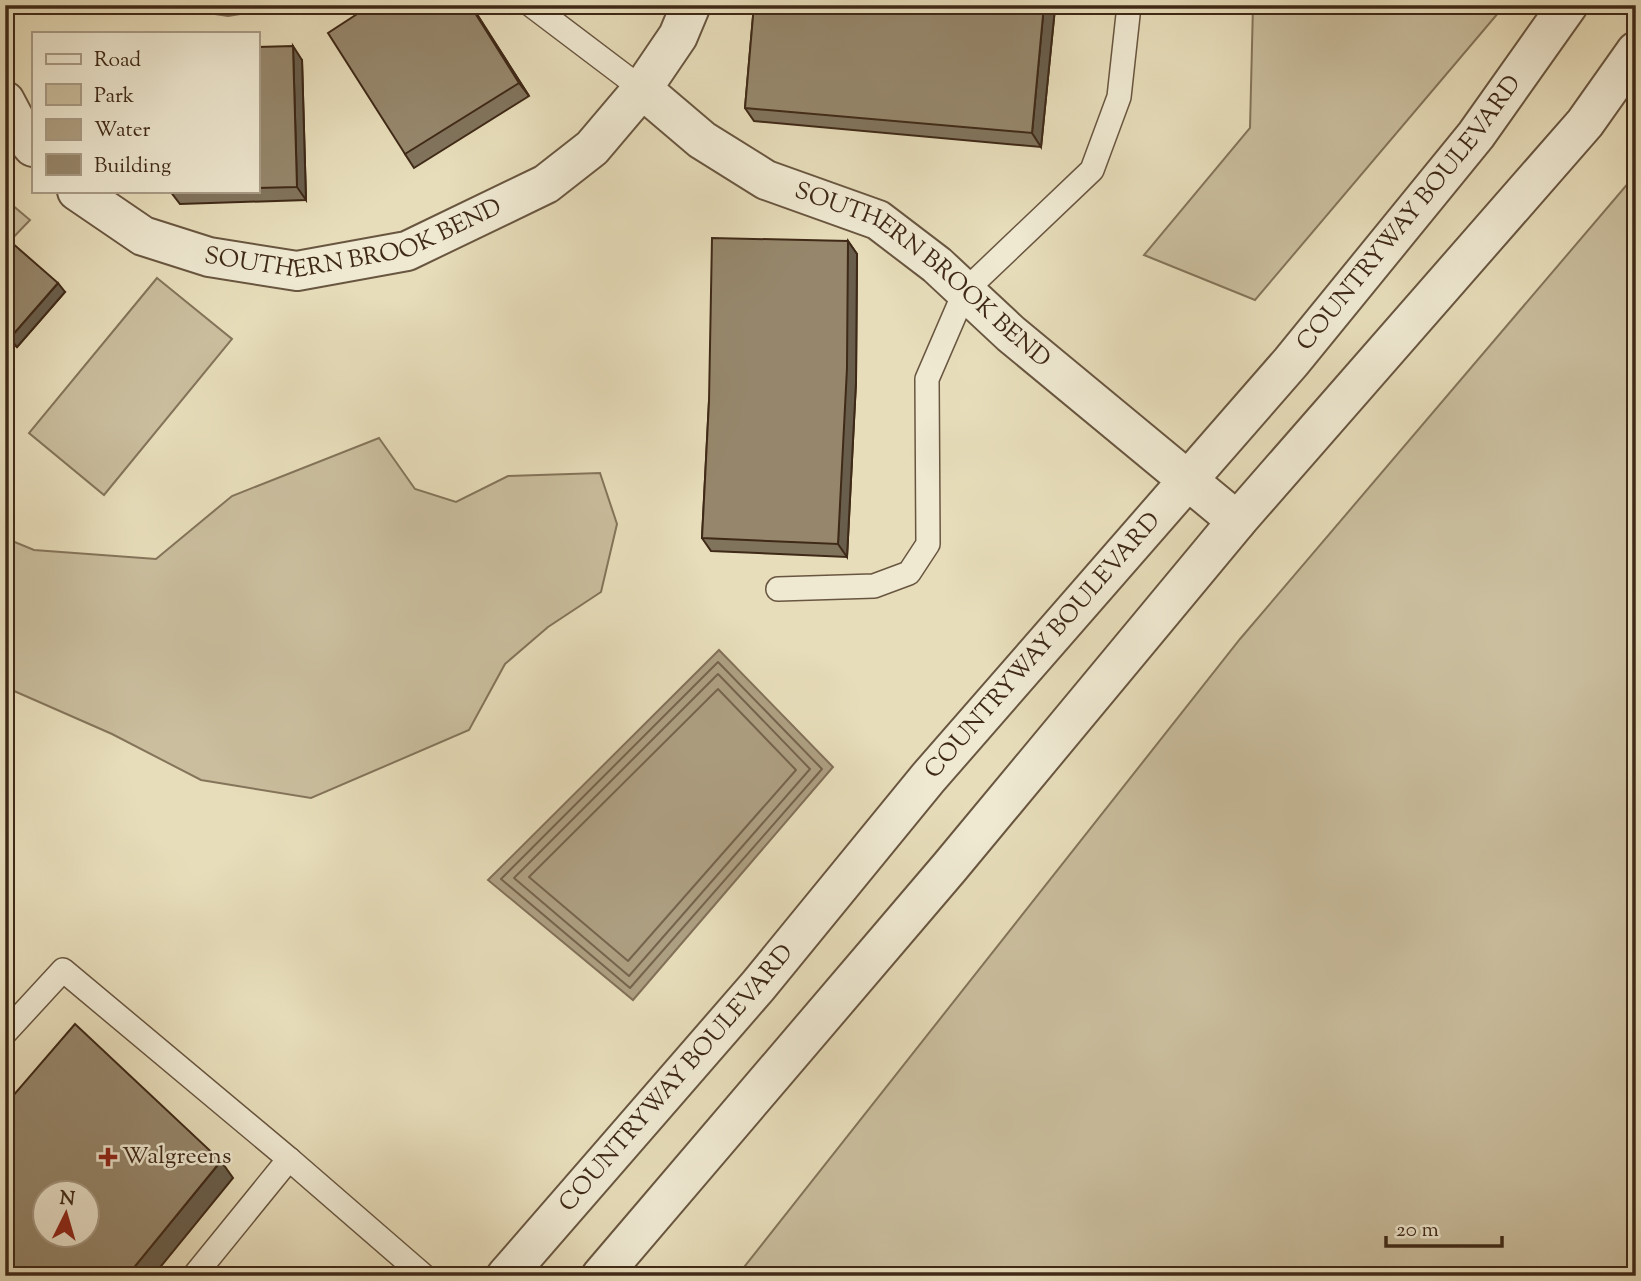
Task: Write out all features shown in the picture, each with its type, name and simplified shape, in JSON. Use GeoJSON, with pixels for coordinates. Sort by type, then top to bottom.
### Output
{"type":"FeatureCollection","features":[{"type":"Feature","properties":{"kind":"street","name":"SOUTHERN BROOK BEND"},"geometry":{"type":"LineString","coordinates":[[78,192],[143,236],[209,257],[297,271],[407,251],[546,184],[592,148],[642,89],[678,36],[691,5]]}},
{"type":"Feature","properties":{"kind":"street","name":"COUNTRYWAY BOULEVARD"},"geometry":{"type":"LineString","coordinates":[[506,1276],[758,986],[928,778],[1291,362],[1476,135],[1568,5]]}},
{"type":"Feature","properties":{"kind":"street"},"geometry":{"type":"LineString","coordinates":[[601,1276],[931,889],[1237,521],[1586,123],[1636,51]]}},
{"type":"Feature","properties":{"kind":"street","name":"SOUTHERN BROOK BEND"},"geometry":{"type":"LineString","coordinates":[[642,89],[702,140],[766,180],[878,220],[937,265],[1011,334],[1237,521]]}},
{"type":"Feature","properties":{"kind":"street"},"geometry":{"type":"LineString","coordinates":[[5,101],[23,135],[32,146]]}},
{"type":"Feature","properties":{"kind":"lane"},"geometry":{"type":"LineString","coordinates":[[531,5],[642,89]]}},
{"type":"Feature","properties":{"kind":"lane"},"geometry":{"type":"LineString","coordinates":[[778,589],[874,586],[909,573],[928,544],[927,379],[965,291],[1092,170],[1119,97],[1128,15]]}},
{"type":"Feature","properties":{"kind":"lane"},"geometry":{"type":"LineString","coordinates":[[5,1033],[63,970],[424,1276]]}},
{"type":"Feature","properties":{"kind":"lane"},"geometry":{"type":"LineString","coordinates":[[194,1276],[289,1159]]}},
{"type":"Feature","properties":{"kind":"green space"},"geometry":{"type":"Polygon","coordinates":[[[1253,5],[1505,5],[1255,300],[1144,255],[1250,128],[1253,5]]]}},
{"type":"Feature","properties":{"kind":"green space"},"geometry":{"type":"Polygon","coordinates":[[[1636,174],[1636,1276],[737,1276],[1240,639],[1636,174]]]}},
{"type":"Feature","properties":{"kind":"green space"},"geometry":{"type":"Polygon","coordinates":[[[5,199],[30,220],[5,246],[5,199]]]}},
{"type":"Feature","properties":{"kind":"green space"},"geometry":{"type":"Polygon","coordinates":[[[157,278],[232,339],[104,495],[29,433],[157,278]]]}},
{"type":"Feature","properties":{"kind":"green space"},"geometry":{"type":"Polygon","coordinates":[[[379,438],[415,489],[456,502],[508,476],[600,473],[617,524],[601,592],[548,627],[505,664],[469,730],[311,798],[201,780],[112,734],[5,687],[5,538],[34,550],[156,559],[232,496],[379,438]]]}},
{"type":"Feature","properties":{"kind":"water"},"geometry":{"type":"Polygon","coordinates":[[[155,5],[295,5],[228,16],[155,5]]]}},
{"type":"Feature","properties":{"kind":"water"},"geometry":{"type":"Polygon","coordinates":[[[719,650],[833,767],[633,1000],[488,880],[719,650]]]}},
{"type":"Feature","properties":{"kind":"building"},"geometry":{"type":"Polygon","coordinates":[[[371,5],[470,5],[519,83],[405,154],[328,33],[371,5]]]}},
{"type":"Feature","properties":{"kind":"building"},"geometry":{"type":"Polygon","coordinates":[[[754,5],[1044,5],[1032,133],[745,108],[754,5]]]}},
{"type":"Feature","properties":{"kind":"building"},"geometry":{"type":"Polygon","coordinates":[[[293,46],[297,187],[259,188],[259,47],[293,46]]]}},
{"type":"Feature","properties":{"kind":"building"},"geometry":{"type":"Polygon","coordinates":[[[712,238],[848,241],[847,368],[838,544],[702,538],[709,401],[712,238]]]}},
{"type":"Feature","properties":{"kind":"building"},"geometry":{"type":"Polygon","coordinates":[[[11,242],[58,283],[10,338],[5,333],[5,249],[11,242]]]}},
{"type":"Feature","properties":{"kind":"building","name":"Walgreens"},"geometry":{"type":"Polygon","coordinates":[[[75,1024],[221,1161],[127,1276],[5,1276],[5,1105],[75,1024]]]}},
{"type":"Feature","properties":{"kind":"place","name":"Walgreens"},"geometry":{"type":"Point","coordinates":[108,1157]}}]}
